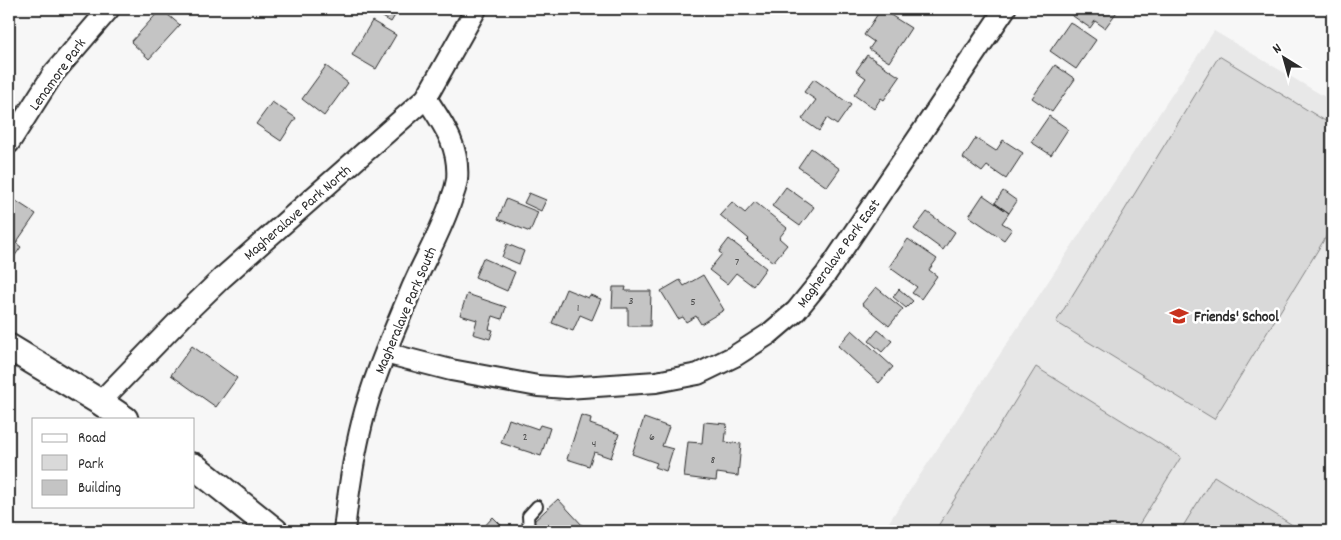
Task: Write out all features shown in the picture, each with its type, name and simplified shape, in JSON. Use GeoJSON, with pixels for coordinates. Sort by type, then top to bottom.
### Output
{"type":"FeatureCollection","features":[{"type":"Feature","properties":{"kind":"street","name":"Lenamore Park"},"geometry":{"type":"LineString","coordinates":[[9,143],[52,74],[109,9]]}},
{"type":"Feature","properties":{"kind":"street","name":"Magheralave Park North"},"geometry":{"type":"LineString","coordinates":[[100,402],[222,278],[426,98],[476,9]]}},
{"type":"Feature","properties":{"kind":"street","name":"Magheralave Park East"},"geometry":{"type":"LineString","coordinates":[[385,353],[451,370],[538,386],[567,388],[656,382],[698,374],[735,356],[769,334],[796,311],[826,274],[1005,9]]}},
{"type":"Feature","properties":{"kind":"street","name":"Magheralave Park South"},"geometry":{"type":"LineString","coordinates":[[344,531],[349,486],[362,423],[385,353],[413,285],[448,212],[457,182],[457,158],[449,134],[426,98]]}},
{"type":"Feature","properties":{"kind":"street"},"geometry":{"type":"LineString","coordinates":[[9,346],[123,418]]}},
{"type":"Feature","properties":{"kind":"street"},"geometry":{"type":"LineString","coordinates":[[195,467],[274,531]]}},
{"type":"Feature","properties":{"kind":"lane"},"geometry":{"type":"LineString","coordinates":[[529,531],[528,516],[537,506]]}},
{"type":"Feature","properties":{"kind":"shaded area","name":"Friends' School"},"geometry":{"type":"Polygon","coordinates":[[[1214,31],[1332,101],[1332,531],[883,531],[1214,31]]]}},
{"type":"Feature","properties":{"kind":"green space"},"geometry":{"type":"Polygon","coordinates":[[[1219,56],[1332,125],[1332,227],[1214,419],[1056,322],[1219,56]]]}},
{"type":"Feature","properties":{"kind":"green space"},"geometry":{"type":"Polygon","coordinates":[[[1036,367],[1181,457],[1135,531],[935,531],[1036,367]]]}},
{"type":"Feature","properties":{"kind":"green space"},"geometry":{"type":"Polygon","coordinates":[[[1214,476],[1302,531],[1180,531],[1214,476]]]}},
{"type":"Feature","properties":{"kind":"building"},"geometry":{"type":"Polygon","coordinates":[[[161,9],[180,25],[149,59],[131,42],[161,9]]]}},
{"type":"Feature","properties":{"kind":"building"},"geometry":{"type":"Polygon","coordinates":[[[372,9],[399,9],[391,22],[372,9]]]}},
{"type":"Feature","properties":{"kind":"building"},"geometry":{"type":"Polygon","coordinates":[[[881,9],[911,28],[889,62],[869,49],[874,42],[864,35],[881,9]]]}},
{"type":"Feature","properties":{"kind":"building"},"geometry":{"type":"Polygon","coordinates":[[[1063,9],[1119,9],[1105,28],[1095,21],[1090,28],[1063,9]]]}},
{"type":"Feature","properties":{"kind":"building"},"geometry":{"type":"Polygon","coordinates":[[[372,21],[396,35],[376,69],[352,55],[372,21]]]}},
{"type":"Feature","properties":{"kind":"building"},"geometry":{"type":"Polygon","coordinates":[[[1070,22],[1096,40],[1076,69],[1050,51],[1070,22]]]}},
{"type":"Feature","properties":{"kind":"building"},"geometry":{"type":"Polygon","coordinates":[[[867,55],[900,77],[884,100],[881,98],[874,109],[854,95],[866,78],[856,71],[867,55]]]}},
{"type":"Feature","properties":{"kind":"building"},"geometry":{"type":"Polygon","coordinates":[[[1055,65],[1075,79],[1052,112],[1032,98],[1055,65]]]}},
{"type":"Feature","properties":{"kind":"building"},"geometry":{"type":"Polygon","coordinates":[[[326,66],[348,83],[324,116],[302,99],[326,66]]]}},
{"type":"Feature","properties":{"kind":"building"},"geometry":{"type":"Polygon","coordinates":[[[814,79],[851,105],[837,125],[827,118],[819,131],[802,119],[816,100],[804,92],[814,79]]]}},
{"type":"Feature","properties":{"kind":"building"},"geometry":{"type":"Polygon","coordinates":[[[272,102],[296,118],[281,141],[256,124],[272,102]]]}},
{"type":"Feature","properties":{"kind":"building"},"geometry":{"type":"Polygon","coordinates":[[[1049,116],[1068,129],[1051,155],[1031,142],[1049,116]]]}},
{"type":"Feature","properties":{"kind":"building"},"geometry":{"type":"Polygon","coordinates":[[[976,138],[996,151],[1003,140],[1023,153],[1006,179],[987,166],[982,172],[963,158],[976,138]]]}},
{"type":"Feature","properties":{"kind":"building"},"geometry":{"type":"Polygon","coordinates":[[[811,148],[840,169],[827,187],[798,167],[811,148]]]}},
{"type":"Feature","properties":{"kind":"building"},"geometry":{"type":"Polygon","coordinates":[[[786,187],[814,207],[800,226],[772,206],[786,187]]]}},
{"type":"Feature","properties":{"kind":"building"},"geometry":{"type":"Polygon","coordinates":[[[1003,191],[1017,201],[1009,213],[995,203],[1003,191]]]}},
{"type":"Feature","properties":{"kind":"building"},"geometry":{"type":"Polygon","coordinates":[[[529,193],[546,200],[541,211],[524,203],[529,193]]]}},
{"type":"Feature","properties":{"kind":"building"},"geometry":{"type":"Polygon","coordinates":[[[983,195],[1009,213],[1002,223],[1012,229],[1004,240],[969,216],[983,195]]]}},
{"type":"Feature","properties":{"kind":"building"},"geometry":{"type":"Polygon","coordinates":[[[506,199],[538,212],[530,232],[498,219],[506,199]]]}},
{"type":"Feature","properties":{"kind":"building"},"geometry":{"type":"Polygon","coordinates":[[[16,201],[36,214],[16,243],[21,247],[9,264],[9,213],[16,201]]]}},
{"type":"Feature","properties":{"kind":"building"},"geometry":{"type":"Polygon","coordinates":[[[732,202],[745,213],[755,202],[787,228],[779,238],[787,245],[773,262],[747,241],[749,239],[720,215],[732,202]]]}},
{"type":"Feature","properties":{"kind":"building"},"geometry":{"type":"Polygon","coordinates":[[[927,212],[955,232],[943,250],[914,229],[927,212]]]}},
{"type":"Feature","properties":{"kind":"building"},"geometry":{"type":"Polygon","coordinates":[[[729,239],[766,268],[753,286],[736,273],[727,284],[709,270],[722,254],[719,252],[729,239]]]}},
{"type":"Feature","properties":{"kind":"building"},"geometry":{"type":"Polygon","coordinates":[[[908,239],[937,259],[929,270],[937,276],[921,299],[912,293],[917,287],[889,267],[908,239]]]}},
{"type":"Feature","properties":{"kind":"building"},"geometry":{"type":"Polygon","coordinates":[[[507,244],[524,251],[519,264],[502,257],[507,244]]]}},
{"type":"Feature","properties":{"kind":"building"},"geometry":{"type":"Polygon","coordinates":[[[483,258],[515,272],[507,291],[475,277],[483,258]]]}},
{"type":"Feature","properties":{"kind":"building"},"geometry":{"type":"Polygon","coordinates":[[[703,275],[724,310],[701,324],[696,316],[686,322],[683,317],[678,319],[661,291],[680,280],[684,286],[703,275]]]}},
{"type":"Feature","properties":{"kind":"building"},"geometry":{"type":"Polygon","coordinates":[[[613,287],[626,287],[625,291],[651,291],[650,326],[628,326],[628,308],[612,308],[613,287]]]}},
{"type":"Feature","properties":{"kind":"building"},"geometry":{"type":"Polygon","coordinates":[[[876,287],[903,309],[889,326],[862,304],[876,287]]]}},
{"type":"Feature","properties":{"kind":"building"},"geometry":{"type":"Polygon","coordinates":[[[566,289],[588,298],[590,295],[601,299],[592,320],[580,315],[573,331],[552,323],[566,289]]]}},
{"type":"Feature","properties":{"kind":"building"},"geometry":{"type":"Polygon","coordinates":[[[899,289],[913,301],[906,308],[893,297],[899,289]]]}},
{"type":"Feature","properties":{"kind":"building"},"geometry":{"type":"Polygon","coordinates":[[[467,294],[506,307],[502,319],[493,316],[489,329],[493,330],[490,339],[473,334],[477,320],[460,315],[467,294]]]}},
{"type":"Feature","properties":{"kind":"building"},"geometry":{"type":"Polygon","coordinates":[[[852,330],[893,367],[879,383],[838,346],[852,330]]]}},
{"type":"Feature","properties":{"kind":"building"},"geometry":{"type":"Polygon","coordinates":[[[878,330],[892,341],[882,352],[869,341],[878,330]]]}},
{"type":"Feature","properties":{"kind":"building"},"geometry":{"type":"Polygon","coordinates":[[[192,346],[237,378],[216,407],[171,375],[192,346]]]}},
{"type":"Feature","properties":{"kind":"building"},"geometry":{"type":"Polygon","coordinates":[[[581,415],[591,418],[590,424],[619,434],[611,458],[594,452],[589,466],[567,459],[581,415]]]}},
{"type":"Feature","properties":{"kind":"building"},"geometry":{"type":"Polygon","coordinates":[[[644,418],[669,427],[662,446],[673,449],[666,471],[655,467],[657,463],[632,454],[644,418]]]}},
{"type":"Feature","properties":{"kind":"building"},"geometry":{"type":"Polygon","coordinates":[[[509,419],[538,429],[540,425],[550,428],[541,456],[501,443],[509,419]]]}},
{"type":"Feature","properties":{"kind":"building"},"geometry":{"type":"Polygon","coordinates":[[[704,422],[727,424],[725,442],[741,444],[738,476],[717,473],[716,481],[684,477],[688,442],[702,443],[704,422]]]}},
{"type":"Feature","properties":{"kind":"building"},"geometry":{"type":"Polygon","coordinates":[[[558,499],[583,526],[577,531],[542,531],[533,522],[558,499]]]}},
{"type":"Feature","properties":{"kind":"building"},"geometry":{"type":"Polygon","coordinates":[[[493,517],[507,531],[480,531],[493,517]]]}},
{"type":"Feature","properties":{"kind":"place","name":"Friends' School"},"geometry":{"type":"Point","coordinates":[1179,316]}}]}
